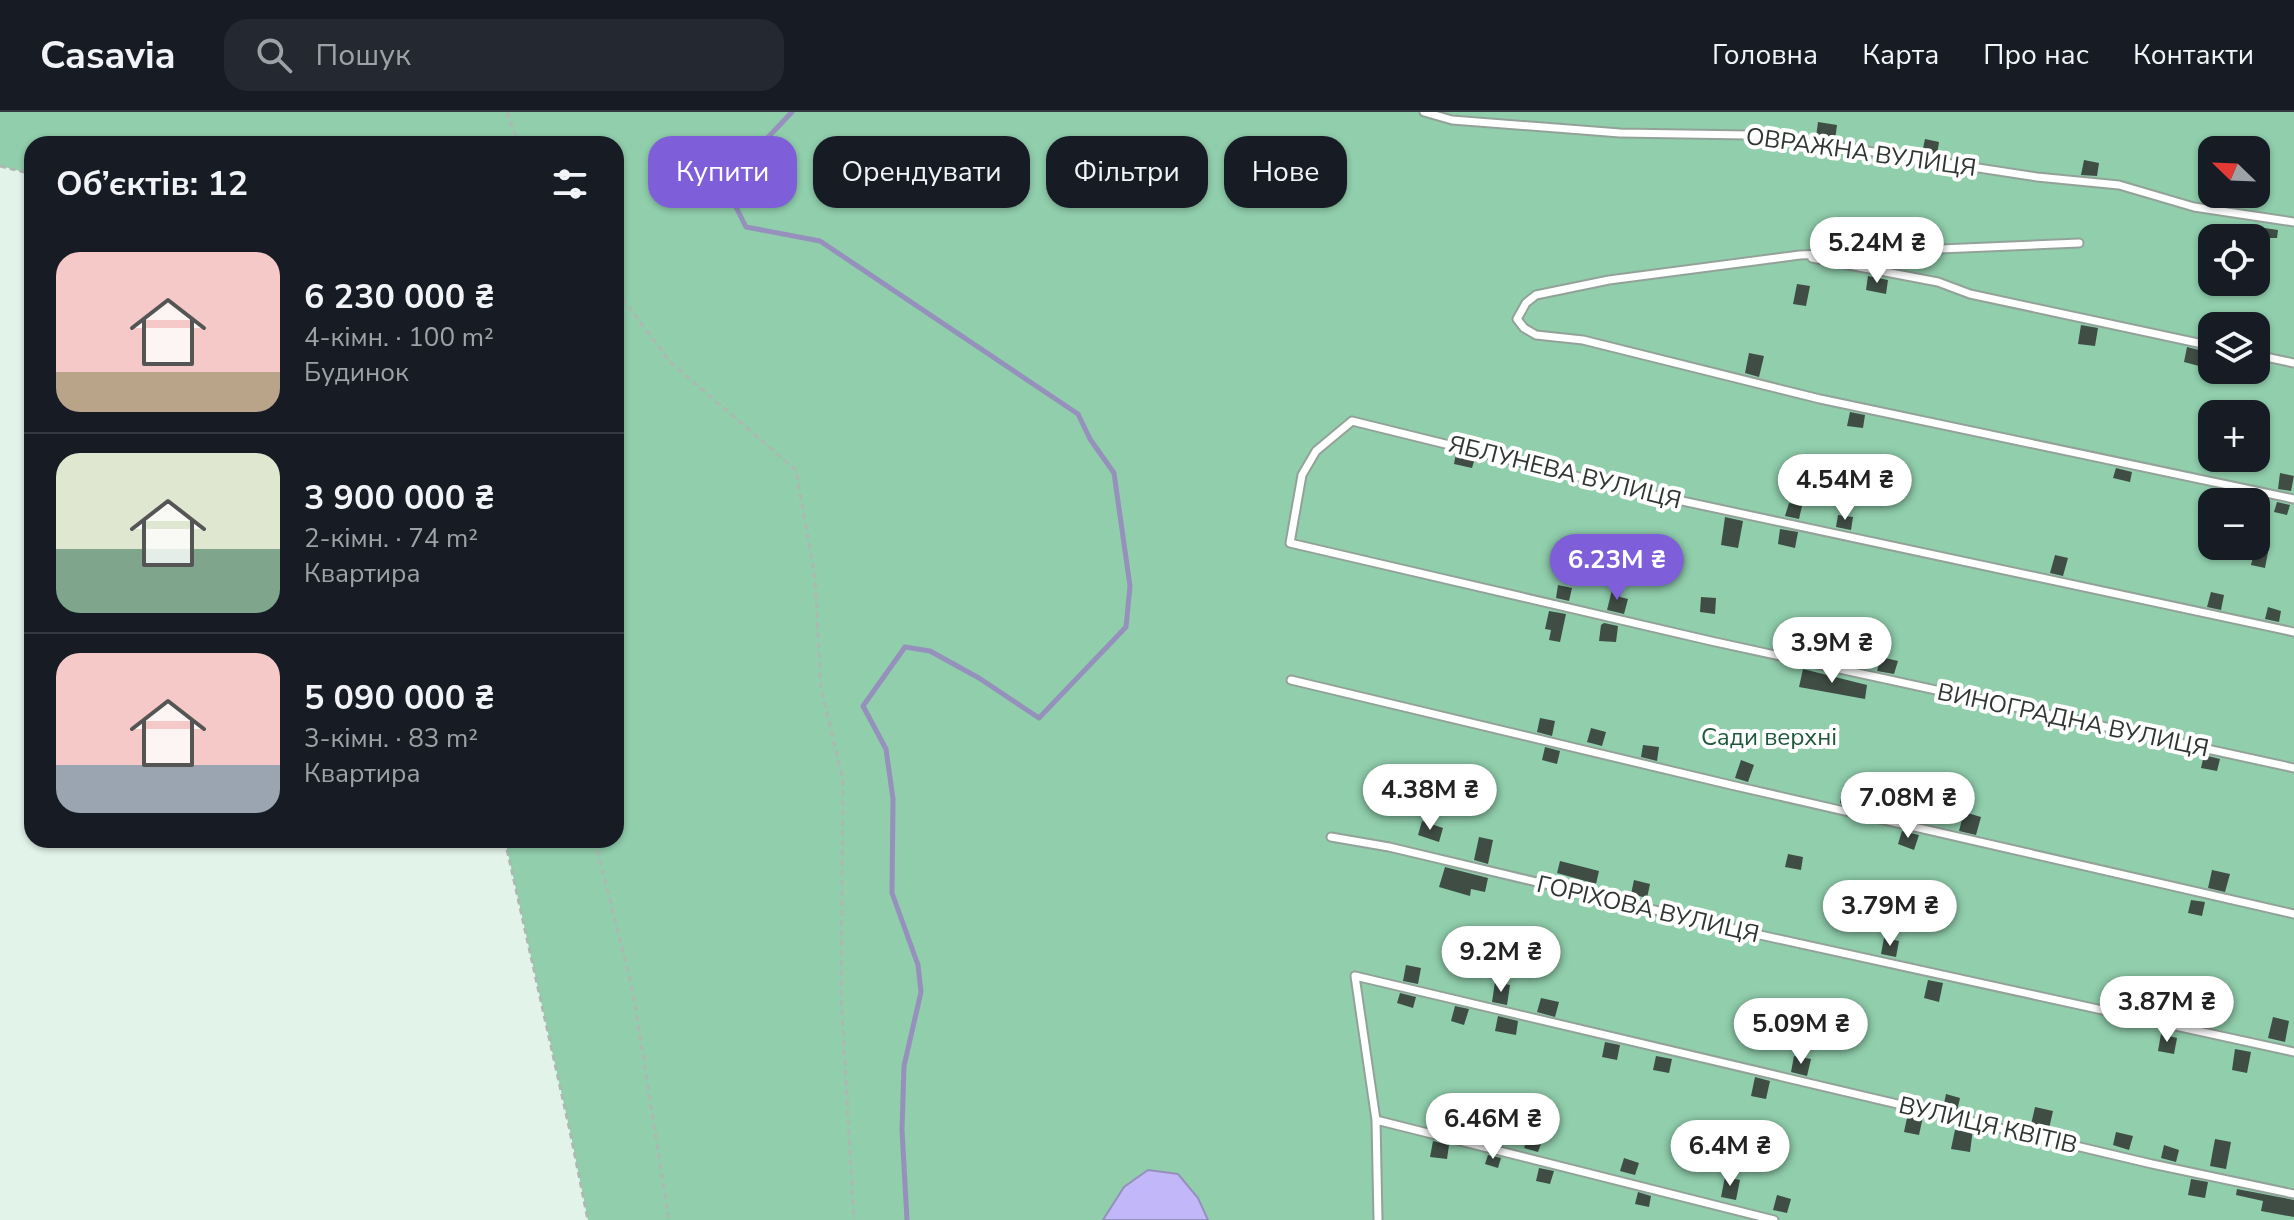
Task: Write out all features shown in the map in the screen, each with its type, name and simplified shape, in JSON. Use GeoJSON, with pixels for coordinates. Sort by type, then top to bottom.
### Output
{"type":"FeatureCollection","features":[{"type":"Feature","properties":{"kind":"lane","name":"ОВРАЖНА ВУЛИЦЯ"},"geometry":{"type":"LineString","coordinates":[[1424,112],[1452,120],[1620,133],[1748,135],[1815,143],[2037,177],[2119,185],[2194,207],[2294,222]]}},
{"type":"Feature","properties":{"kind":"lane"},"geometry":{"type":"LineString","coordinates":[[2079,243],[1800,255],[1609,280],[1536,295],[1526,303],[1517,319],[1536,335],[1583,340],[1820,399],[2294,499]]}},
{"type":"Feature","properties":{"kind":"lane"},"geometry":{"type":"LineString","coordinates":[[1800,255],[1938,282],[1970,294],[2198,343]]}},
{"type":"Feature","properties":{"kind":"lane"},"geometry":{"type":"LineString","coordinates":[[2270,358],[2294,363]]}},
{"type":"Feature","properties":{"kind":"lane","name":"ЯБЛУНЕВА ВУЛИЦЯ"},"geometry":{"type":"LineString","coordinates":[[1290,543],[1302,475],[1316,451],[1352,421],[1640,492],[2294,632]]}},
{"type":"Feature","properties":{"kind":"lane","name":"ВИНОГРАДНА ВУЛИЦЯ"},"geometry":{"type":"LineString","coordinates":[[1290,543],[1711,641],[2294,768]]}},
{"type":"Feature","properties":{"kind":"lane"},"geometry":{"type":"LineString","coordinates":[[1291,680],[2294,914]]}},
{"type":"Feature","properties":{"kind":"lane","name":"ГОРІХОВА ВУЛИЦЯ"},"geometry":{"type":"LineString","coordinates":[[1331,837],[1389,847],[1760,935],[2294,1052]]}},
{"type":"Feature","properties":{"kind":"lane","name":"ВУЛИЦЯ КВІТІВ"},"geometry":{"type":"LineString","coordinates":[[1376,1120],[1355,976],[2152,1164],[2294,1194]]}},
{"type":"Feature","properties":{"kind":"lane"},"geometry":{"type":"LineString","coordinates":[[1378,1220],[1376,1120],[1774,1220]]}},
{"type":"Feature","properties":{"kind":"path"},"geometry":{"type":"LineString","coordinates":[[507,112],[516,136]]}},
{"type":"Feature","properties":{"kind":"path"},"geometry":{"type":"LineString","coordinates":[[0,166],[24,172]]}},
{"type":"Feature","properties":{"kind":"path"},"geometry":{"type":"LineString","coordinates":[[624,301],[670,362],[796,470],[815,578],[821,688],[843,780],[841,995],[854,1220]]}},
{"type":"Feature","properties":{"kind":"path"},"geometry":{"type":"LineString","coordinates":[[507,848],[588,1220]]}},
{"type":"Feature","properties":{"kind":"path"},"geometry":{"type":"LineString","coordinates":[[597,848],[633,992],[669,1220]]}},
{"type":"Feature","properties":{"kind":"green space","name":"Сади верхні"},"geometry":{"type":"Polygon","coordinates":[[[0,112],[2294,112],[2294,1220],[1208,1220],[1198,1198],[1106,1215],[1103,1220],[588,1220],[507,848],[624,848],[624,136],[24,136],[24,172],[0,166],[0,112]]]}},
{"type":"Feature","properties":{"kind":"shaded area"},"geometry":{"type":"Polygon","coordinates":[[[1148,1170],[1178,1174],[1198,1198],[1208,1220],[1103,1220],[1124,1187],[1148,1170]]]}},
{"type":"Feature","properties":{"kind":"building"},"geometry":{"type":"Polygon","coordinates":[[[1818,122],[1837,125],[1835,140],[1816,137],[1818,122]]]}},
{"type":"Feature","properties":{"kind":"building"},"geometry":{"type":"Polygon","coordinates":[[[1925,139],[1939,142],[1937,155],[1922,153],[1925,139]]]}},
{"type":"Feature","properties":{"kind":"building"},"geometry":{"type":"Polygon","coordinates":[[[2084,160],[2099,163],[2097,176],[2081,175],[2084,160]]]}},
{"type":"Feature","properties":{"kind":"building"},"geometry":{"type":"Polygon","coordinates":[[[2270,229],[2278,230],[2277,238],[2270,238],[2270,229]]]}},
{"type":"Feature","properties":{"kind":"building"},"geometry":{"type":"Polygon","coordinates":[[[1868,276],[1888,280],[1886,294],[1866,290],[1868,276]]]}},
{"type":"Feature","properties":{"kind":"building"},"geometry":{"type":"Polygon","coordinates":[[[1797,284],[1810,286],[1806,306],[1793,304],[1797,284]]]}},
{"type":"Feature","properties":{"kind":"building"},"geometry":{"type":"Polygon","coordinates":[[[2081,325],[2098,328],[2095,346],[2078,344],[2081,325]]]}},
{"type":"Feature","properties":{"kind":"building"},"geometry":{"type":"Polygon","coordinates":[[[2187,347],[2198,350],[2198,366],[2184,362],[2187,347]]]}},
{"type":"Feature","properties":{"kind":"building"},"geometry":{"type":"Polygon","coordinates":[[[1749,353],[1764,356],[1759,377],[1745,373],[1749,353]]]}},
{"type":"Feature","properties":{"kind":"building"},"geometry":{"type":"Polygon","coordinates":[[[1850,412],[1865,415],[1863,428],[1847,426],[1850,412]]]}},
{"type":"Feature","properties":{"kind":"building"},"geometry":{"type":"Polygon","coordinates":[[[1456,453],[1475,458],[1472,468],[1454,464],[1456,453]]]}},
{"type":"Feature","properties":{"kind":"building"},"geometry":{"type":"Polygon","coordinates":[[[2116,468],[2132,472],[2130,482],[2113,478],[2116,468]]]}},
{"type":"Feature","properties":{"kind":"building"},"geometry":{"type":"Polygon","coordinates":[[[2280,473],[2294,476],[2291,491],[2278,489],[2280,473]]]}},
{"type":"Feature","properties":{"kind":"building"},"geometry":{"type":"Polygon","coordinates":[[[2277,502],[2290,505],[2287,515],[2274,512],[2277,502]]]}},
{"type":"Feature","properties":{"kind":"building"},"geometry":{"type":"Polygon","coordinates":[[[1789,503],[1802,506],[1799,519],[1785,516],[1789,503]]]}},
{"type":"Feature","properties":{"kind":"building"},"geometry":{"type":"Polygon","coordinates":[[[1838,515],[1853,517],[1851,530],[1836,527],[1838,515]]]}},
{"type":"Feature","properties":{"kind":"building"},"geometry":{"type":"Polygon","coordinates":[[[1725,517],[1743,521],[1738,548],[1721,545],[1725,517]]]}},
{"type":"Feature","properties":{"kind":"building"},"geometry":{"type":"Polygon","coordinates":[[[1780,529],[1798,532],[1795,548],[1778,544],[1780,529]]]}},
{"type":"Feature","properties":{"kind":"building"},"geometry":{"type":"Polygon","coordinates":[[[1627,534],[1628,555],[1613,555],[1613,535],[1627,534]]]}},
{"type":"Feature","properties":{"kind":"building"},"geometry":{"type":"Polygon","coordinates":[[[2055,555],[2068,558],[2063,576],[2050,573],[2055,555]]]}},
{"type":"Feature","properties":{"kind":"building"},"geometry":{"type":"Polygon","coordinates":[[[2252,560],[2267,560],[2265,568],[2251,565],[2252,560]]]}},
{"type":"Feature","properties":{"kind":"building"},"geometry":{"type":"Polygon","coordinates":[[[1558,585],[1572,588],[1569,601],[1556,598],[1558,585]]]}},
{"type":"Feature","properties":{"kind":"building"},"geometry":{"type":"Polygon","coordinates":[[[1613,586],[1621,588],[1620,597],[1628,599],[1624,614],[1607,610],[1613,586]]]}},
{"type":"Feature","properties":{"kind":"building"},"geometry":{"type":"Polygon","coordinates":[[[2211,592],[2224,595],[2221,610],[2207,607],[2211,592]]]}},
{"type":"Feature","properties":{"kind":"building"},"geometry":{"type":"Polygon","coordinates":[[[1701,597],[1716,598],[1715,614],[1700,612],[1701,597]]]}},
{"type":"Feature","properties":{"kind":"building"},"geometry":{"type":"Polygon","coordinates":[[[2268,607],[2281,611],[2279,622],[2265,619],[2268,607]]]}},
{"type":"Feature","properties":{"kind":"building"},"geometry":{"type":"Polygon","coordinates":[[[1549,611],[1566,614],[1560,642],[1549,640],[1551,630],[1545,629],[1549,611]]]}},
{"type":"Feature","properties":{"kind":"building"},"geometry":{"type":"Polygon","coordinates":[[[1604,623],[1618,626],[1616,642],[1599,641],[1604,623]]]}},
{"type":"Feature","properties":{"kind":"building"},"geometry":{"type":"Polygon","coordinates":[[[1881,657],[1898,661],[1894,674],[1877,671],[1881,657]]]}},
{"type":"Feature","properties":{"kind":"building"},"geometry":{"type":"Polygon","coordinates":[[[1803,669],[1867,685],[1865,699],[1799,687],[1803,669]]]}},
{"type":"Feature","properties":{"kind":"building"},"geometry":{"type":"Polygon","coordinates":[[[1540,718],[1555,721],[1552,736],[1537,732],[1540,718]]]}},
{"type":"Feature","properties":{"kind":"building"},"geometry":{"type":"Polygon","coordinates":[[[1591,728],[1606,732],[1602,746],[1587,742],[1591,728]]]}},
{"type":"Feature","properties":{"kind":"building"},"geometry":{"type":"Polygon","coordinates":[[[1643,745],[1659,747],[1657,761],[1641,757],[1643,745]]]}},
{"type":"Feature","properties":{"kind":"building"},"geometry":{"type":"Polygon","coordinates":[[[1545,747],[1560,751],[1557,764],[1542,760],[1545,747]]]}},
{"type":"Feature","properties":{"kind":"building"},"geometry":{"type":"Polygon","coordinates":[[[2204,755],[2220,759],[2217,771],[2201,768],[2204,755]]]}},
{"type":"Feature","properties":{"kind":"building"},"geometry":{"type":"Polygon","coordinates":[[[1741,760],[1754,765],[1748,782],[1735,778],[1741,760]]]}},
{"type":"Feature","properties":{"kind":"building"},"geometry":{"type":"Polygon","coordinates":[[[1844,785],[1857,788],[1853,806],[1840,803],[1844,785]]]}},
{"type":"Feature","properties":{"kind":"building"},"geometry":{"type":"Polygon","coordinates":[[[1911,800],[1924,803],[1919,821],[1906,818],[1911,800]]]}},
{"type":"Feature","properties":{"kind":"building"},"geometry":{"type":"Polygon","coordinates":[[[1964,812],[1981,817],[1976,835],[1959,831],[1964,812]]]}},
{"type":"Feature","properties":{"kind":"building"},"geometry":{"type":"Polygon","coordinates":[[[1422,821],[1443,828],[1439,842],[1418,835],[1422,821]]]}},
{"type":"Feature","properties":{"kind":"building"},"geometry":{"type":"Polygon","coordinates":[[[1902,831],[1919,835],[1914,850],[1898,844],[1902,831]]]}},
{"type":"Feature","properties":{"kind":"building"},"geometry":{"type":"Polygon","coordinates":[[[1479,837],[1493,840],[1488,864],[1474,860],[1479,837]]]}},
{"type":"Feature","properties":{"kind":"building"},"geometry":{"type":"Polygon","coordinates":[[[1788,854],[1803,857],[1801,870],[1785,867],[1788,854]]]}},
{"type":"Feature","properties":{"kind":"building"},"geometry":{"type":"Polygon","coordinates":[[[1560,861],[1599,871],[1596,884],[1557,873],[1560,861]]]}},
{"type":"Feature","properties":{"kind":"building"},"geometry":{"type":"Polygon","coordinates":[[[1445,867],[1488,878],[1485,892],[1471,889],[1470,896],[1439,887],[1445,867]]]}},
{"type":"Feature","properties":{"kind":"building"},"geometry":{"type":"Polygon","coordinates":[[[2212,870],[2230,874],[2225,892],[2208,888],[2212,870]]]}},
{"type":"Feature","properties":{"kind":"building"},"geometry":{"type":"Polygon","coordinates":[[[1634,880],[1650,884],[1647,898],[1631,894],[1634,880]]]}},
{"type":"Feature","properties":{"kind":"building"},"geometry":{"type":"Polygon","coordinates":[[[2191,900],[2205,902],[2202,916],[2188,913],[2191,900]]]}},
{"type":"Feature","properties":{"kind":"building"},"geometry":{"type":"Polygon","coordinates":[[[1884,938],[1899,941],[1896,957],[1881,954],[1884,938]]]}},
{"type":"Feature","properties":{"kind":"building"},"geometry":{"type":"Polygon","coordinates":[[[1406,965],[1421,968],[1418,984],[1403,981],[1406,965]]]}},
{"type":"Feature","properties":{"kind":"building"},"geometry":{"type":"Polygon","coordinates":[[[1928,980],[1943,983],[1939,1002],[1924,998],[1928,980]]]}},
{"type":"Feature","properties":{"kind":"building"},"geometry":{"type":"Polygon","coordinates":[[[1495,982],[1510,985],[1507,1005],[1492,1002],[1495,982]]]}},
{"type":"Feature","properties":{"kind":"building"},"geometry":{"type":"Polygon","coordinates":[[[1400,993],[1416,997],[1413,1008],[1397,1003],[1400,993]]]}},
{"type":"Feature","properties":{"kind":"building"},"geometry":{"type":"Polygon","coordinates":[[[2134,997],[2149,1000],[2146,1013],[2132,1010],[2134,997]]]}},
{"type":"Feature","properties":{"kind":"building"},"geometry":{"type":"Polygon","coordinates":[[[1541,998],[1559,1002],[1555,1017],[1537,1012],[1541,998]]]}},
{"type":"Feature","properties":{"kind":"building"},"geometry":{"type":"Polygon","coordinates":[[[1455,1006],[1469,1009],[1464,1025],[1451,1021],[1455,1006]]]}},
{"type":"Feature","properties":{"kind":"building"},"geometry":{"type":"Polygon","coordinates":[[[1498,1016],[1518,1021],[1516,1035],[1495,1031],[1498,1016]]]}},
{"type":"Feature","properties":{"kind":"building"},"geometry":{"type":"Polygon","coordinates":[[[2273,1017],[2289,1021],[2285,1042],[2268,1038],[2273,1017]]]}},
{"type":"Feature","properties":{"kind":"building"},"geometry":{"type":"Polygon","coordinates":[[[2161,1034],[2177,1038],[2174,1054],[2158,1051],[2161,1034]]]}},
{"type":"Feature","properties":{"kind":"building"},"geometry":{"type":"Polygon","coordinates":[[[1605,1042],[1620,1045],[1617,1060],[1602,1057],[1605,1042]]]}},
{"type":"Feature","properties":{"kind":"building"},"geometry":{"type":"Polygon","coordinates":[[[2235,1049],[2251,1052],[2247,1073],[2232,1070],[2235,1049]]]}},
{"type":"Feature","properties":{"kind":"building"},"geometry":{"type":"Polygon","coordinates":[[[1656,1056],[1672,1059],[1669,1073],[1653,1070],[1656,1056]]]}},
{"type":"Feature","properties":{"kind":"building"},"geometry":{"type":"Polygon","coordinates":[[[1794,1056],[1811,1059],[1807,1076],[1791,1072],[1794,1056]]]}},
{"type":"Feature","properties":{"kind":"building"},"geometry":{"type":"Polygon","coordinates":[[[1755,1077],[1770,1081],[1766,1099],[1751,1096],[1755,1077]]]}},
{"type":"Feature","properties":{"kind":"building"},"geometry":{"type":"Polygon","coordinates":[[[1946,1094],[1960,1098],[1957,1111],[1943,1108],[1946,1094]]]}},
{"type":"Feature","properties":{"kind":"building"},"geometry":{"type":"Polygon","coordinates":[[[1440,1102],[1464,1106],[1459,1134],[1435,1128],[1440,1102]]]}},
{"type":"Feature","properties":{"kind":"building"},"geometry":{"type":"Polygon","coordinates":[[[2035,1107],[2053,1111],[2048,1133],[2030,1129],[2035,1107]]]}},
{"type":"Feature","properties":{"kind":"building"},"geometry":{"type":"Polygon","coordinates":[[[1908,1113],[1923,1117],[1919,1135],[1904,1132],[1908,1113]]]}},
{"type":"Feature","properties":{"kind":"building"},"geometry":{"type":"Polygon","coordinates":[[[1956,1125],[1973,1129],[1970,1152],[1951,1149],[1956,1125]]]}},
{"type":"Feature","properties":{"kind":"building"},"geometry":{"type":"Polygon","coordinates":[[[2116,1132],[2133,1136],[2129,1150],[2113,1145],[2116,1132]]]}},
{"type":"Feature","properties":{"kind":"building"},"geometry":{"type":"Polygon","coordinates":[[[1529,1134],[1543,1138],[1538,1152],[1524,1148],[1529,1134]]]}},
{"type":"Feature","properties":{"kind":"building"},"geometry":{"type":"Polygon","coordinates":[[[2215,1139],[2231,1142],[2226,1169],[2210,1166],[2215,1139]]]}},
{"type":"Feature","properties":{"kind":"building"},"geometry":{"type":"Polygon","coordinates":[[[1433,1141],[1449,1145],[1447,1159],[1430,1157],[1433,1141]]]}},
{"type":"Feature","properties":{"kind":"building"},"geometry":{"type":"Polygon","coordinates":[[[2164,1145],[2179,1150],[2176,1162],[2161,1158],[2164,1145]]]}},
{"type":"Feature","properties":{"kind":"building"},"geometry":{"type":"Polygon","coordinates":[[[1488,1155],[1501,1158],[1498,1168],[1485,1164],[1488,1155]]]}},
{"type":"Feature","properties":{"kind":"building"},"geometry":{"type":"Polygon","coordinates":[[[1624,1158],[1639,1163],[1635,1175],[1620,1171],[1624,1158]]]}},
{"type":"Feature","properties":{"kind":"building"},"geometry":{"type":"Polygon","coordinates":[[[1539,1168],[1554,1171],[1550,1184],[1536,1181],[1539,1168]]]}},
{"type":"Feature","properties":{"kind":"building"},"geometry":{"type":"Polygon","coordinates":[[[1725,1177],[1740,1180],[1736,1200],[1721,1197],[1725,1177]]]}},
{"type":"Feature","properties":{"kind":"building"},"geometry":{"type":"Polygon","coordinates":[[[2191,1179],[2208,1182],[2205,1198],[2188,1195],[2191,1179]]]}},
{"type":"Feature","properties":{"kind":"building"},"geometry":{"type":"Polygon","coordinates":[[[2237,1189],[2294,1200],[2294,1217],[2261,1211],[2263,1201],[2236,1195],[2237,1189]]]}},
{"type":"Feature","properties":{"kind":"building"},"geometry":{"type":"Polygon","coordinates":[[[1638,1192],[1651,1196],[1649,1207],[1635,1204],[1638,1192]]]}},
{"type":"Feature","properties":{"kind":"building"},"geometry":{"type":"Polygon","coordinates":[[[1777,1195],[1791,1199],[1787,1213],[1773,1210],[1777,1195]]]}},
{"type":"Feature","properties":{"kind":"waterway"},"geometry":{"type":"LineString","coordinates":[[792,112],[754,152],[730,195],[746,227],[820,241],[1078,414],[1090,439],[1114,473],[1130,586],[1126,627],[1039,718],[979,678],[930,651],[905,647],[863,706],[886,749],[893,799],[892,893],[918,965],[921,992],[904,1066],[902,1130],[907,1220]]}}]}
